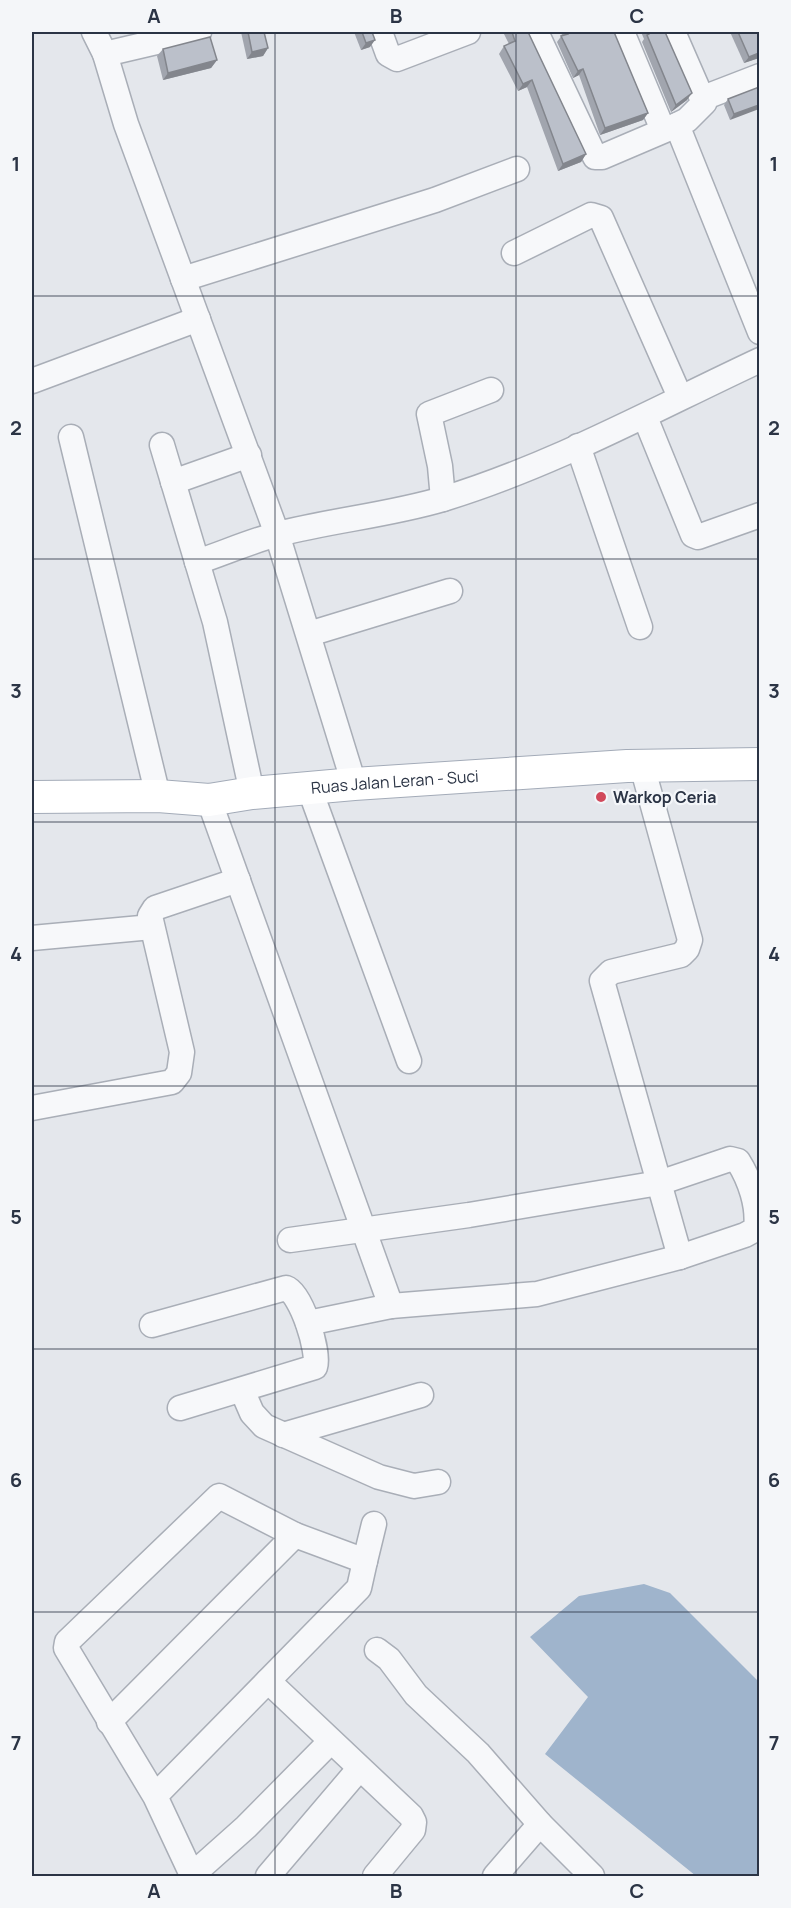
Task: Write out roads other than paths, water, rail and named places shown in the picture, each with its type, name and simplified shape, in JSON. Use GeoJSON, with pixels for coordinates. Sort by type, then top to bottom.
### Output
{"type":"FeatureCollection","features":[{"type":"Feature","properties":{"kind":"main road","name":"Ruas Jalan Leran - Suci"},"geometry":{"type":"LineString","coordinates":[[32,797],[158,796],[209,800],[252,793],[310,790],[354,784],[642,766],[759,764]]}},
{"type":"Feature","properties":{"kind":"street"},"geometry":{"type":"LineString","coordinates":[[94,32],[105,54],[126,124],[277,534],[354,784]]}},
{"type":"Feature","properties":{"kind":"street"},"geometry":{"type":"LineString","coordinates":[[105,54],[199,32]]}},
{"type":"Feature","properties":{"kind":"street"},"geometry":{"type":"LineString","coordinates":[[380,32],[388,54],[397,59],[461,33]]}},
{"type":"Feature","properties":{"kind":"street"},"geometry":{"type":"LineString","coordinates":[[536,32],[595,157],[602,157],[670,127],[702,108],[703,98],[674,32]]}},
{"type":"Feature","properties":{"kind":"street"},"geometry":{"type":"LineString","coordinates":[[622,32],[670,127],[759,332]]}},
{"type":"Feature","properties":{"kind":"street"},"geometry":{"type":"LineString","coordinates":[[703,98],[759,76]]}},
{"type":"Feature","properties":{"kind":"street"},"geometry":{"type":"LineString","coordinates":[[183,279],[435,200],[517,170]]}},
{"type":"Feature","properties":{"kind":"street"},"geometry":{"type":"LineString","coordinates":[[514,253],[591,215],[601,218],[681,397]]}},
{"type":"Feature","properties":{"kind":"street"},"geometry":{"type":"LineString","coordinates":[[32,381],[198,319]]}},
{"type":"Feature","properties":{"kind":"street"},"geometry":{"type":"LineString","coordinates":[[197,562],[277,534],[443,499],[645,417],[759,360]]}},
{"type":"Feature","properties":{"kind":"street"},"geometry":{"type":"LineString","coordinates":[[443,499],[440,466],[429,414],[491,390]]}},
{"type":"Feature","properties":{"kind":"street"},"geometry":{"type":"LineString","coordinates":[[645,417],[693,535],[698,537],[759,515]]}},
{"type":"Feature","properties":{"kind":"street"},"geometry":{"type":"LineString","coordinates":[[71,437],[158,796]]}},
{"type":"Feature","properties":{"kind":"street"},"geometry":{"type":"LineString","coordinates":[[162,445],[215,622],[252,793]]}},
{"type":"Feature","properties":{"kind":"street"},"geometry":{"type":"LineString","coordinates":[[578,446],[640,627]]}},
{"type":"Feature","properties":{"kind":"street"},"geometry":{"type":"LineString","coordinates":[[173,482],[249,455]]}},
{"type":"Feature","properties":{"kind":"street"},"geometry":{"type":"LineString","coordinates":[[309,634],[450,591]]}},
{"type":"Feature","properties":{"kind":"street"},"geometry":{"type":"LineString","coordinates":[[642,766],[690,940],[687,950],[681,955],[611,972],[604,976],[602,981],[680,1257]]}},
{"type":"Feature","properties":{"kind":"street"},"geometry":{"type":"LineString","coordinates":[[310,790],[409,1061]]}},
{"type":"Feature","properties":{"kind":"street"},"geometry":{"type":"LineString","coordinates":[[209,800],[365,1228],[391,1306]]}},
{"type":"Feature","properties":{"kind":"street"},"geometry":{"type":"LineString","coordinates":[[32,1108],[172,1082],[179,1073],[182,1052],[150,916],[155,908],[238,879]]}},
{"type":"Feature","properties":{"kind":"street"},"geometry":{"type":"LineString","coordinates":[[32,939],[152,927]]}},
{"type":"Feature","properties":{"kind":"street"},"geometry":{"type":"LineString","coordinates":[[290,1240],[469,1215],[659,1183],[730,1159],[738,1161],[747,1178],[758,1216],[758,1228],[746,1235],[680,1257],[537,1294],[391,1306],[308,1323]]}},
{"type":"Feature","properties":{"kind":"street"},"geometry":{"type":"LineString","coordinates":[[152,1325],[286,1288],[293,1292],[308,1323],[317,1361],[315,1367],[180,1408]]}},
{"type":"Feature","properties":{"kind":"street"},"geometry":{"type":"LineString","coordinates":[[242,1390],[252,1413],[264,1426],[379,1477],[414,1486],[438,1482]]}},
{"type":"Feature","properties":{"kind":"street"},"geometry":{"type":"LineString","coordinates":[[284,1435],[421,1395]]}},
{"type":"Feature","properties":{"kind":"street"},"geometry":{"type":"LineString","coordinates":[[330,1742],[246,1827],[192,1876],[155,1796],[66,1648],[70,1637],[219,1496],[295,1535],[365,1561]]}},
{"type":"Feature","properties":{"kind":"street"},"geometry":{"type":"LineString","coordinates":[[155,1796],[359,1588],[374,1524]]}},
{"type":"Feature","properties":{"kind":"street"},"geometry":{"type":"LineString","coordinates":[[109,1722],[295,1535]]}},
{"type":"Feature","properties":{"kind":"street"},"geometry":{"type":"LineString","coordinates":[[377,1650],[388,1659],[416,1695],[478,1753],[540,1824],[592,1876]]}},
{"type":"Feature","properties":{"kind":"street"},"geometry":{"type":"LineString","coordinates":[[268,1681],[414,1822],[413,1830],[375,1876]]}},
{"type":"Feature","properties":{"kind":"street"},"geometry":{"type":"LineString","coordinates":[[268,1876],[359,1769]]}},
{"type":"Feature","properties":{"kind":"street"},"geometry":{"type":"LineString","coordinates":[[495,1876],[540,1824]]}},
{"type":"Feature","properties":{"kind":"water"},"geometry":{"type":"Polygon","coordinates":[[[644,1584],[670,1593],[759,1682],[759,1876],[696,1876],[545,1754],[588,1697],[530,1637],[579,1596],[644,1584]]]}},
{"type":"Feature","properties":{"kind":"place","name":"Warkop Ceria"},"geometry":{"type":"Point","coordinates":[601,797]}}]}
